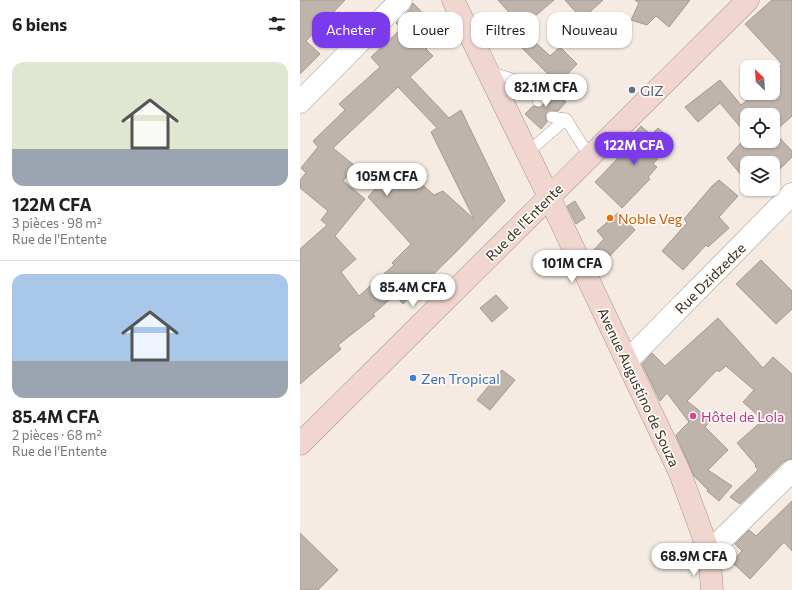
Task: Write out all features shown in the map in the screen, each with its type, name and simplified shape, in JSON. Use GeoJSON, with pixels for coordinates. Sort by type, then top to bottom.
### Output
{"type":"FeatureCollection","features":[{"type":"Feature","properties":{"kind":"main road","name":"Avenue Augustino de Souza"},"geometry":{"type":"LineString","coordinates":[[453,0],[528,152],[680,473],[721,590]]}},
{"type":"Feature","properties":{"kind":"main road","name":"Rue de l'Entente"},"geometry":{"type":"LineString","coordinates":[[300,444],[748,0]]}},
{"type":"Feature","properties":{"kind":"main road","name":"Avenue Augustino de Souza"},"geometry":{"type":"LineString","coordinates":[[709,557],[712,590]]}},
{"type":"Feature","properties":{"kind":"street"},"geometry":{"type":"LineString","coordinates":[[300,102],[401,0]]}},
{"type":"Feature","properties":{"kind":"street","name":"Rue Dzidzedze"},"geometry":{"type":"LineString","coordinates":[[627,361],[792,194]]}},
{"type":"Feature","properties":{"kind":"street"},"geometry":{"type":"LineString","coordinates":[[709,557],[792,471]]}},
{"type":"Feature","properties":{"kind":"lane"},"geometry":{"type":"LineString","coordinates":[[488,72],[536,86],[538,101]]}},
{"type":"Feature","properties":{"kind":"lane"},"geometry":{"type":"LineString","coordinates":[[552,117],[566,119],[590,157]]}},
{"type":"Feature","properties":{"kind":"lane"},"geometry":{"type":"LineString","coordinates":[[528,152],[566,119]]}},
{"type":"Feature","properties":{"kind":"building"},"geometry":{"type":"Polygon","coordinates":[[[300,0],[345,0],[334,12],[312,12],[312,35],[306,41],[320,54],[300,74],[300,0]]]}},
{"type":"Feature","properties":{"kind":"building"},"geometry":{"type":"Polygon","coordinates":[[[498,0],[554,0],[539,13],[509,12],[498,0]]]}},
{"type":"Feature","properties":{"kind":"building"},"geometry":{"type":"Polygon","coordinates":[[[565,0],[603,0],[590,12],[576,12],[565,0]]]}},
{"type":"Feature","properties":{"kind":"building"},"geometry":{"type":"Polygon","coordinates":[[[635,0],[690,0],[669,27],[656,16],[647,25],[632,20],[639,3],[635,0]]]}},
{"type":"Feature","properties":{"kind":"building"},"geometry":{"type":"Polygon","coordinates":[[[772,0],[792,0],[792,116],[780,127],[780,108],[740,108],[740,127],[720,103],[698,122],[685,107],[720,80],[741,105],[748,100],[780,100],[780,66],[782,64],[780,60],[778,60],[745,24],[772,0]]]}},
{"type":"Feature","properties":{"kind":"building"},"geometry":{"type":"Polygon","coordinates":[[[413,3],[422,12],[407,12],[413,3]]]}},
{"type":"Feature","properties":{"kind":"building"},"geometry":{"type":"Polygon","coordinates":[[[398,32],[398,48],[427,48],[426,49],[433,56],[410,77],[449,118],[461,110],[505,201],[403,304],[395,295],[373,314],[375,316],[338,345],[341,349],[300,384],[300,249],[327,225],[321,220],[328,211],[300,188],[300,180],[306,173],[301,168],[318,147],[313,141],[345,110],[339,104],[380,67],[371,57],[381,48],[390,48],[390,39],[398,32]],[[398,87],[333,148],[355,166],[343,181],[365,199],[335,236],[356,259],[341,272],[359,296],[394,265],[392,263],[411,244],[368,197],[398,163],[434,195],[443,191],[474,219],[431,132],[437,128],[398,87]]]}},
{"type":"Feature","properties":{"kind":"building"},"geometry":{"type":"Polygon","coordinates":[[[539,46],[550,56],[559,48],[561,48],[577,64],[558,84],[522,48],[539,48],[539,46]]]}},
{"type":"Feature","properties":{"kind":"building"},"geometry":{"type":"Polygon","coordinates":[[[551,88],[566,102],[558,111],[550,110],[547,112],[545,116],[547,122],[541,129],[525,114],[533,106],[539,108],[543,106],[545,103],[544,94],[551,88]]]}},
{"type":"Feature","properties":{"kind":"building"},"geometry":{"type":"Polygon","coordinates":[[[641,126],[651,135],[658,128],[673,141],[653,164],[657,167],[648,177],[650,179],[622,208],[595,182],[625,151],[622,148],[641,126]]]}},
{"type":"Feature","properties":{"kind":"building"},"geometry":{"type":"Polygon","coordinates":[[[780,138],[792,151],[792,157],[780,169],[780,156],[740,156],[740,174],[727,158],[740,144],[740,148],[780,148],[780,138]]]}},
{"type":"Feature","properties":{"kind":"building"},"geometry":{"type":"Polygon","coordinates":[[[719,180],[738,196],[719,217],[729,228],[708,247],[706,245],[683,270],[662,251],[687,223],[684,219],[712,186],[719,180]]]}},
{"type":"Feature","properties":{"kind":"building"},"geometry":{"type":"Polygon","coordinates":[[[575,201],[585,218],[576,224],[567,206],[575,201]]]}},
{"type":"Feature","properties":{"kind":"building"},"geometry":{"type":"Polygon","coordinates":[[[619,212],[635,230],[597,269],[590,254],[604,239],[597,231],[619,212]]]}},
{"type":"Feature","properties":{"kind":"building"},"geometry":{"type":"Polygon","coordinates":[[[761,260],[792,291],[792,309],[776,324],[736,284],[761,260]]]}},
{"type":"Feature","properties":{"kind":"building"},"geometry":{"type":"Polygon","coordinates":[[[496,295],[508,308],[492,322],[480,308],[496,295]]]}},
{"type":"Feature","properties":{"kind":"building"},"geometry":{"type":"Polygon","coordinates":[[[718,318],[763,368],[773,357],[792,374],[792,459],[783,462],[740,504],[730,497],[758,470],[755,466],[756,465],[737,443],[763,420],[743,402],[754,390],[726,366],[719,372],[717,370],[687,401],[711,420],[705,427],[728,450],[708,470],[732,486],[719,501],[707,491],[708,490],[694,476],[676,435],[689,422],[667,393],[660,401],[642,364],[652,353],[665,366],[718,318]]]}},
{"type":"Feature","properties":{"kind":"building"},"geometry":{"type":"Polygon","coordinates":[[[502,370],[515,380],[490,410],[477,400],[502,370]]]}},
{"type":"Feature","properties":{"kind":"building"},"geometry":{"type":"Polygon","coordinates":[[[792,501],[792,551],[784,542],[750,579],[732,562],[742,551],[735,544],[749,530],[756,536],[792,501]]]}},
{"type":"Feature","properties":{"kind":"building"},"geometry":{"type":"Polygon","coordinates":[[[300,533],[338,570],[318,590],[300,590],[300,533]]]}},
{"type":"Feature","properties":{"kind":"place","name":"GIZ"},"geometry":{"type":"Point","coordinates":[632,90]}},
{"type":"Feature","properties":{"kind":"place","name":"Noble Veg"},"geometry":{"type":"Point","coordinates":[610,218]}},
{"type":"Feature","properties":{"kind":"place","name":"Zen Tropical"},"geometry":{"type":"Point","coordinates":[413,378]}},
{"type":"Feature","properties":{"kind":"place","name":"Hôtel de Lola"},"geometry":{"type":"Point","coordinates":[693,416]}}]}
